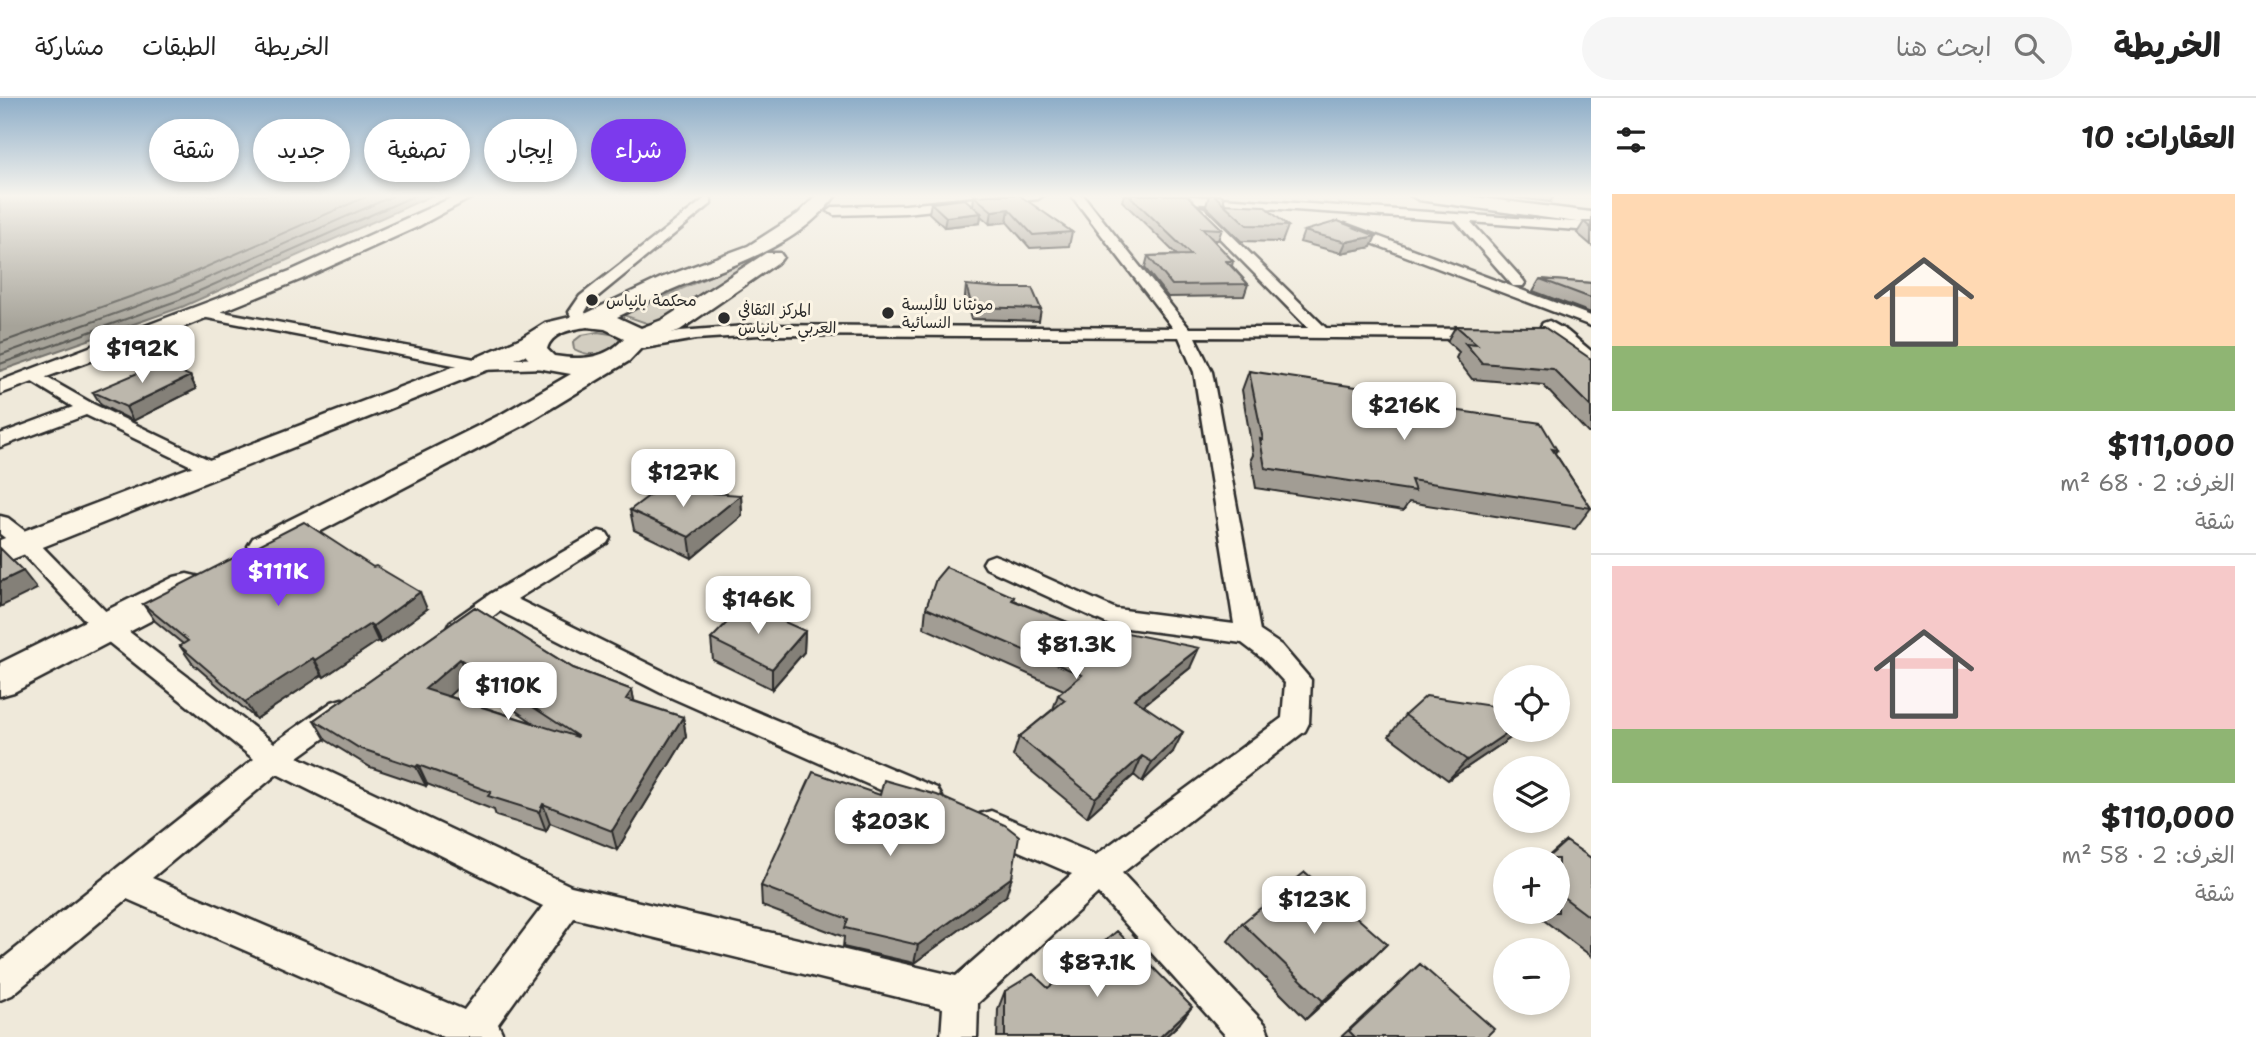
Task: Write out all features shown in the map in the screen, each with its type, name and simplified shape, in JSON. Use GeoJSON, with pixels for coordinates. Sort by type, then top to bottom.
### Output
{"type":"FeatureCollection","features":[{"type":"Feature","properties":{"kind":"main road"},"geometry":{"type":"LineString","coordinates":[[542,352],[555,328],[586,321],[669,283],[755,250],[772,239]]}},
{"type":"Feature","properties":{"kind":"main road"},"geometry":{"type":"LineString","coordinates":[[0,681],[512,420],[629,347],[671,325],[777,254],[794,239]]}},
{"type":"Feature","properties":{"kind":"main road"},"geometry":{"type":"LineString","coordinates":[[755,250],[777,254]]}},
{"type":"Feature","properties":{"kind":"main road"},"geometry":{"type":"LineString","coordinates":[[586,321],[620,324],[629,347]]}},
{"type":"Feature","properties":{"kind":"main road"},"geometry":{"type":"LineString","coordinates":[[13,548],[488,361],[542,352],[581,367],[629,347]]}},
{"type":"Feature","properties":{"kind":"street"},"geometry":{"type":"LineString","coordinates":[[0,388],[207,314],[379,239]]}},
{"type":"Feature","properties":{"kind":"street"},"geometry":{"type":"LineString","coordinates":[[586,321],[577,312],[585,299],[660,239]]}},
{"type":"Feature","properties":{"kind":"street"},"geometry":{"type":"LineString","coordinates":[[1111,239],[1186,334],[1203,372],[1248,635]]}},
{"type":"Feature","properties":{"kind":"street"},"geometry":{"type":"LineString","coordinates":[[1228,239],[1323,334]]}},
{"type":"Feature","properties":{"kind":"street"},"geometry":{"type":"LineString","coordinates":[[1381,239],[1481,281],[1591,321]]}},
{"type":"Feature","properties":{"kind":"street"},"geometry":{"type":"LineString","coordinates":[[1479,239],[1518,283]]}},
{"type":"Feature","properties":{"kind":"street"},"geometry":{"type":"LineString","coordinates":[[1481,281],[1542,285]]}},
{"type":"Feature","properties":{"kind":"street"},"geometry":{"type":"LineString","coordinates":[[1481,281],[1561,334],[1591,359]]}},
{"type":"Feature","properties":{"kind":"street"},"geometry":{"type":"LineString","coordinates":[[226,306],[488,361]]}},
{"type":"Feature","properties":{"kind":"street"},"geometry":{"type":"LineString","coordinates":[[207,314],[488,361]]}},
{"type":"Feature","properties":{"kind":"street"},"geometry":{"type":"LineString","coordinates":[[629,347],[668,336],[747,330],[1561,334]]}},
{"type":"Feature","properties":{"kind":"street"},"geometry":{"type":"LineString","coordinates":[[35,376],[87,408],[215,470]]}},
{"type":"Feature","properties":{"kind":"street"},"geometry":{"type":"LineString","coordinates":[[0,441],[87,408]]}},
{"type":"Feature","properties":{"kind":"street"},"geometry":{"type":"LineString","coordinates":[[0,523],[13,548],[106,627],[274,759],[567,901],[961,995]]}},
{"type":"Feature","properties":{"kind":"street"},"geometry":{"type":"LineString","coordinates":[[442,640],[498,600],[599,538]]}},
{"type":"Feature","properties":{"kind":"street"},"geometry":{"type":"LineString","coordinates":[[959,1037],[961,995],[1099,871],[1295,723],[1298,680],[1272,652],[1248,635],[1112,617],[994,563]]}},
{"type":"Feature","properties":{"kind":"street"},"geometry":{"type":"LineString","coordinates":[[498,600],[670,686],[1099,871],[1252,1037]]}},
{"type":"Feature","properties":{"kind":"street"},"geometry":{"type":"LineString","coordinates":[[0,984],[274,759],[363,695]]}},
{"type":"Feature","properties":{"kind":"street"},"geometry":{"type":"LineString","coordinates":[[124,882],[474,1035],[567,901]]}},
{"type":"Feature","properties":{"kind":"shaded area"},"geometry":{"type":"Polygon","coordinates":[[[753,257],[758,259],[652,325],[623,315],[753,257]]]}},
{"type":"Feature","properties":{"kind":"shaded area"},"geometry":{"type":"Polygon","coordinates":[[[598,332],[617,335],[621,342],[610,349],[593,354],[574,349],[573,342],[582,335],[598,332]]]}},
{"type":"Feature","properties":{"kind":"water"},"geometry":{"type":"Polygon","coordinates":[[[0,239],[335,239],[182,307],[0,371],[0,239]]]}},
{"type":"Feature","properties":{"kind":"building"},"geometry":{"type":"Polygon","coordinates":[[[1174,239],[1212,239],[1233,261],[1226,261],[1248,284],[1172,285],[1148,256],[1191,255],[1174,239]]]}},
{"type":"Feature","properties":{"kind":"building"},"geometry":{"type":"Polygon","coordinates":[[[1334,239],[1362,239],[1346,242],[1334,239]]]}},
{"type":"Feature","properties":{"kind":"building"},"geometry":{"type":"Polygon","coordinates":[[[1540,279],[1591,283],[1591,298],[1540,279]]]}},
{"type":"Feature","properties":{"kind":"building"},"geometry":{"type":"Polygon","coordinates":[[[966,285],[1032,288],[1041,309],[972,307],[966,285]]]}},
{"type":"Feature","properties":{"kind":"building"},"geometry":{"type":"Polygon","coordinates":[[[1456,326],[1544,327],[1591,359],[1591,407],[1553,369],[1482,363],[1465,343],[1477,344],[1456,326]]]}},
{"type":"Feature","properties":{"kind":"building"},"geometry":{"type":"Polygon","coordinates":[[[161,363],[190,376],[126,407],[93,392],[161,363]]]}},
{"type":"Feature","properties":{"kind":"building"},"geometry":{"type":"Polygon","coordinates":[[[1249,371],[1383,391],[1386,400],[1541,423],[1557,450],[1552,449],[1591,508],[1411,480],[1415,491],[1265,468],[1260,439],[1263,440],[1249,371]]]}},
{"type":"Feature","properties":{"kind":"building"},"geometry":{"type":"Polygon","coordinates":[[[658,489],[741,495],[689,537],[630,510],[658,489]]]}},
{"type":"Feature","properties":{"kind":"building"},"geometry":{"type":"Polygon","coordinates":[[[304,522],[373,567],[376,566],[420,592],[373,626],[370,624],[245,702],[180,646],[188,641],[143,604],[304,522]]]}},
{"type":"Feature","properties":{"kind":"building"},"geometry":{"type":"Polygon","coordinates":[[[0,548],[23,571],[0,582],[0,548]]]}},
{"type":"Feature","properties":{"kind":"building"},"geometry":{"type":"Polygon","coordinates":[[[946,567],[1014,597],[1012,600],[1095,633],[1099,627],[1199,648],[1134,699],[1183,732],[1152,762],[1142,756],[1095,798],[1019,737],[1065,700],[1058,695],[1082,675],[926,608],[936,579],[946,567]]]}},
{"type":"Feature","properties":{"kind":"building"},"geometry":{"type":"Polygon","coordinates":[[[745,604],[805,631],[772,669],[711,639],[745,604]]]}},
{"type":"Feature","properties":{"kind":"building"},"geometry":{"type":"Polygon","coordinates":[[[475,607],[573,668],[632,690],[626,699],[683,717],[612,831],[543,804],[539,812],[488,796],[491,792],[418,765],[416,767],[359,748],[314,720],[475,607]],[[460,659],[425,689],[577,737],[460,659]]]}},
{"type":"Feature","properties":{"kind":"building"},"geometry":{"type":"Polygon","coordinates":[[[1426,696],[1493,706],[1493,742],[1467,760],[1405,715],[1426,696]]]}},
{"type":"Feature","properties":{"kind":"building"},"geometry":{"type":"Polygon","coordinates":[[[813,772],[880,795],[884,780],[937,795],[1005,825],[1019,836],[1012,877],[918,945],[845,928],[848,919],[761,886],[813,772]]]}},
{"type":"Feature","properties":{"kind":"building"},"geometry":{"type":"Polygon","coordinates":[[[1566,841],[1591,858],[1591,918],[1570,902],[1570,847],[1559,847],[1566,841]]]}},
{"type":"Feature","properties":{"kind":"building"},"geometry":{"type":"Polygon","coordinates":[[[1305,872],[1387,944],[1323,1001],[1242,923],[1305,872]]]}},
{"type":"Feature","properties":{"kind":"building"},"geometry":{"type":"Polygon","coordinates":[[[1117,931],[1192,1007],[1160,1037],[1005,1037],[1005,991],[1033,974],[1048,988],[1117,931]]]}},
{"type":"Feature","properties":{"kind":"building"},"geometry":{"type":"Polygon","coordinates":[[[1420,964],[1494,1029],[1486,1037],[1355,1037],[1349,1031],[1420,964]]]}},
{"type":"Feature","properties":{"kind":"place","name":"محكمة بانياس"},"geometry":{"type":"Point","coordinates":[592,300]}},
{"type":"Feature","properties":{"kind":"place","name":"مونتانا للألبسة النسائية"},"geometry":{"type":"Point","coordinates":[888,313]}},
{"type":"Feature","properties":{"kind":"place","name":"المركز الثقافي العربي - بانياس"},"geometry":{"type":"Point","coordinates":[724,318]}}]}
